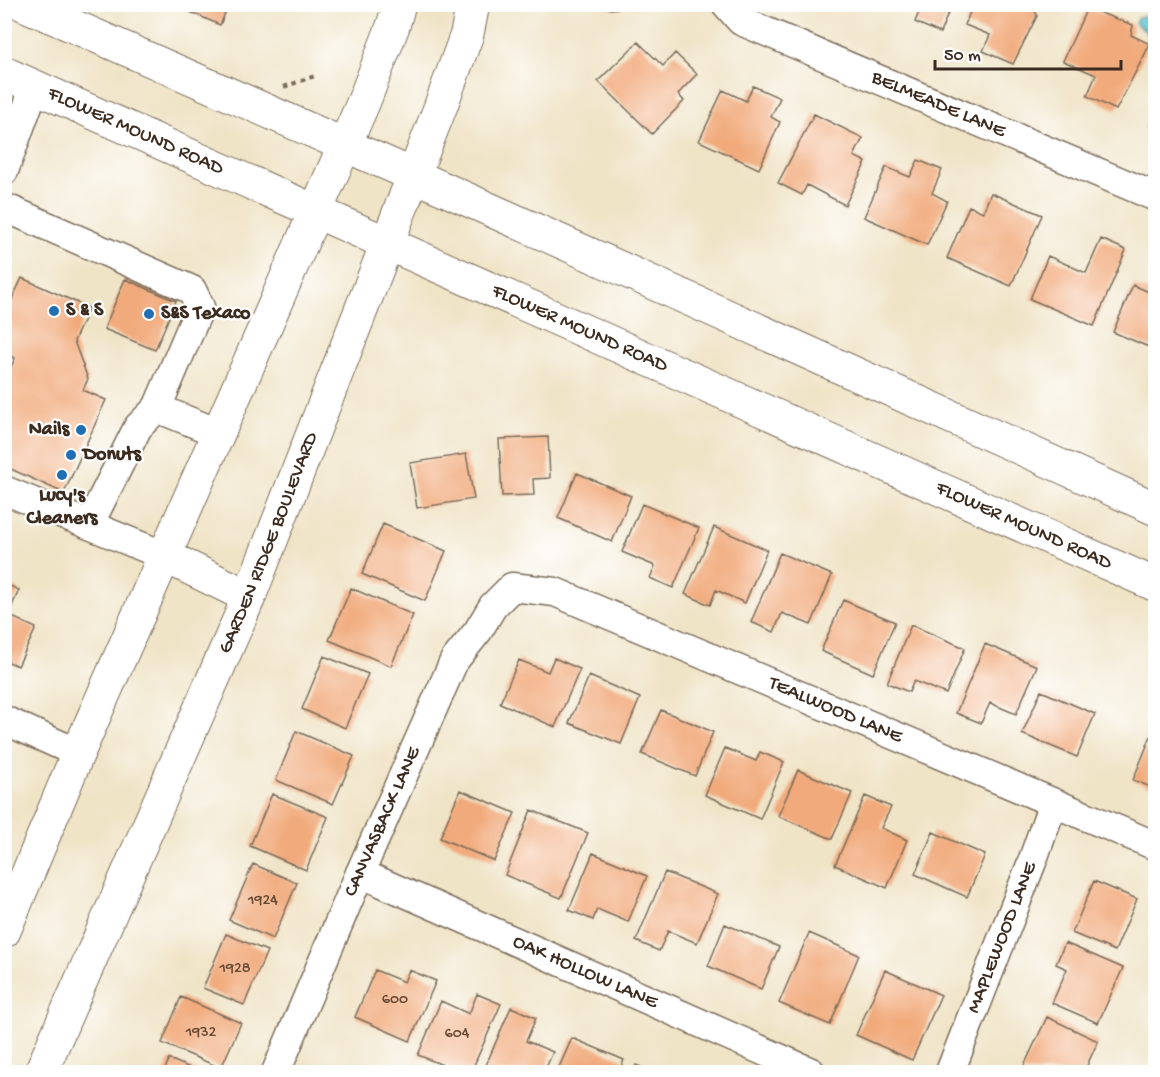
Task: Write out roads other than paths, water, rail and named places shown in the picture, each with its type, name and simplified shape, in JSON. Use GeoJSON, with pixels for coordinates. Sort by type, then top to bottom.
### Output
{"type":"FeatureCollection","features":[{"type":"Feature","properties":{"kind":"main road"},"geometry":{"type":"LineString","coordinates":[[23,4],[413,175],[1155,509]]}},
{"type":"Feature","properties":{"kind":"main road"},"geometry":{"type":"LineString","coordinates":[[4,931],[78,753],[345,146],[376,73],[399,4]]}},
{"type":"Feature","properties":{"kind":"main road","name":"GARDEN RIDGE BOULEVARD"},"geometry":{"type":"LineString","coordinates":[[41,1072],[249,597],[467,34],[473,4]]}},
{"type":"Feature","properties":{"kind":"main road","name":"FLOWER MOUND ROAD"},"geometry":{"type":"LineString","coordinates":[[4,73],[1155,585]]}},
{"type":"Feature","properties":{"kind":"main road"},"geometry":{"type":"LineString","coordinates":[[165,556],[249,597]]}},
{"type":"Feature","properties":{"kind":"street","name":"BELMEADE LANE"},"geometry":{"type":"LineString","coordinates":[[726,4],[741,21],[1155,197]]}},
{"type":"Feature","properties":{"kind":"street"},"geometry":{"type":"LineString","coordinates":[[4,171],[35,86]]}},
{"type":"Feature","properties":{"kind":"street"},"geometry":{"type":"LineString","coordinates":[[4,207],[192,290],[200,307],[157,408],[138,427],[89,525]]}},
{"type":"Feature","properties":{"kind":"street"},"geometry":{"type":"LineString","coordinates":[[157,408],[219,434]]}},
{"type":"Feature","properties":{"kind":"street"},"geometry":{"type":"LineString","coordinates":[[4,490],[165,556]]}},
{"type":"Feature","properties":{"kind":"street","name":"TEALWOOD LANE"},"geometry":{"type":"LineString","coordinates":[[512,587],[555,592],[1155,846]]}},
{"type":"Feature","properties":{"kind":"street","name":"CANVASBACK LANE"},"geometry":{"type":"LineString","coordinates":[[276,1072],[360,873],[454,661],[478,631],[493,606],[512,587]]}},
{"type":"Feature","properties":{"kind":"street"},"geometry":{"type":"LineString","coordinates":[[4,720],[78,753]]}},
{"type":"Feature","properties":{"kind":"street","name":"MAPLEWOOD LANE"},"geometry":{"type":"LineString","coordinates":[[950,1072],[1053,803]]}},
{"type":"Feature","properties":{"kind":"street","name":"OAK HOLLOW LANE"},"geometry":{"type":"LineString","coordinates":[[360,873],[811,1072]]}},
{"type":"Feature","properties":{"kind":"water"},"geometry":{"type":"Polygon","coordinates":[[[1144,16],[1155,22],[1154,45],[1146,31],[1135,23],[1138,17],[1144,16]]]}},
{"type":"Feature","properties":{"kind":"place","name":"S & S"},"geometry":{"type":"Point","coordinates":[54,311]}},
{"type":"Feature","properties":{"kind":"place","name":"S&S Texaco"},"geometry":{"type":"Point","coordinates":[149,314]}},
{"type":"Feature","properties":{"kind":"place","name":"Nails"},"geometry":{"type":"Point","coordinates":[81,430]}},
{"type":"Feature","properties":{"kind":"place","name":"Donuts"},"geometry":{"type":"Point","coordinates":[71,455]}},
{"type":"Feature","properties":{"kind":"place","name":"Lucy's Cleaners"},"geometry":{"type":"Point","coordinates":[62,475]}}]}
